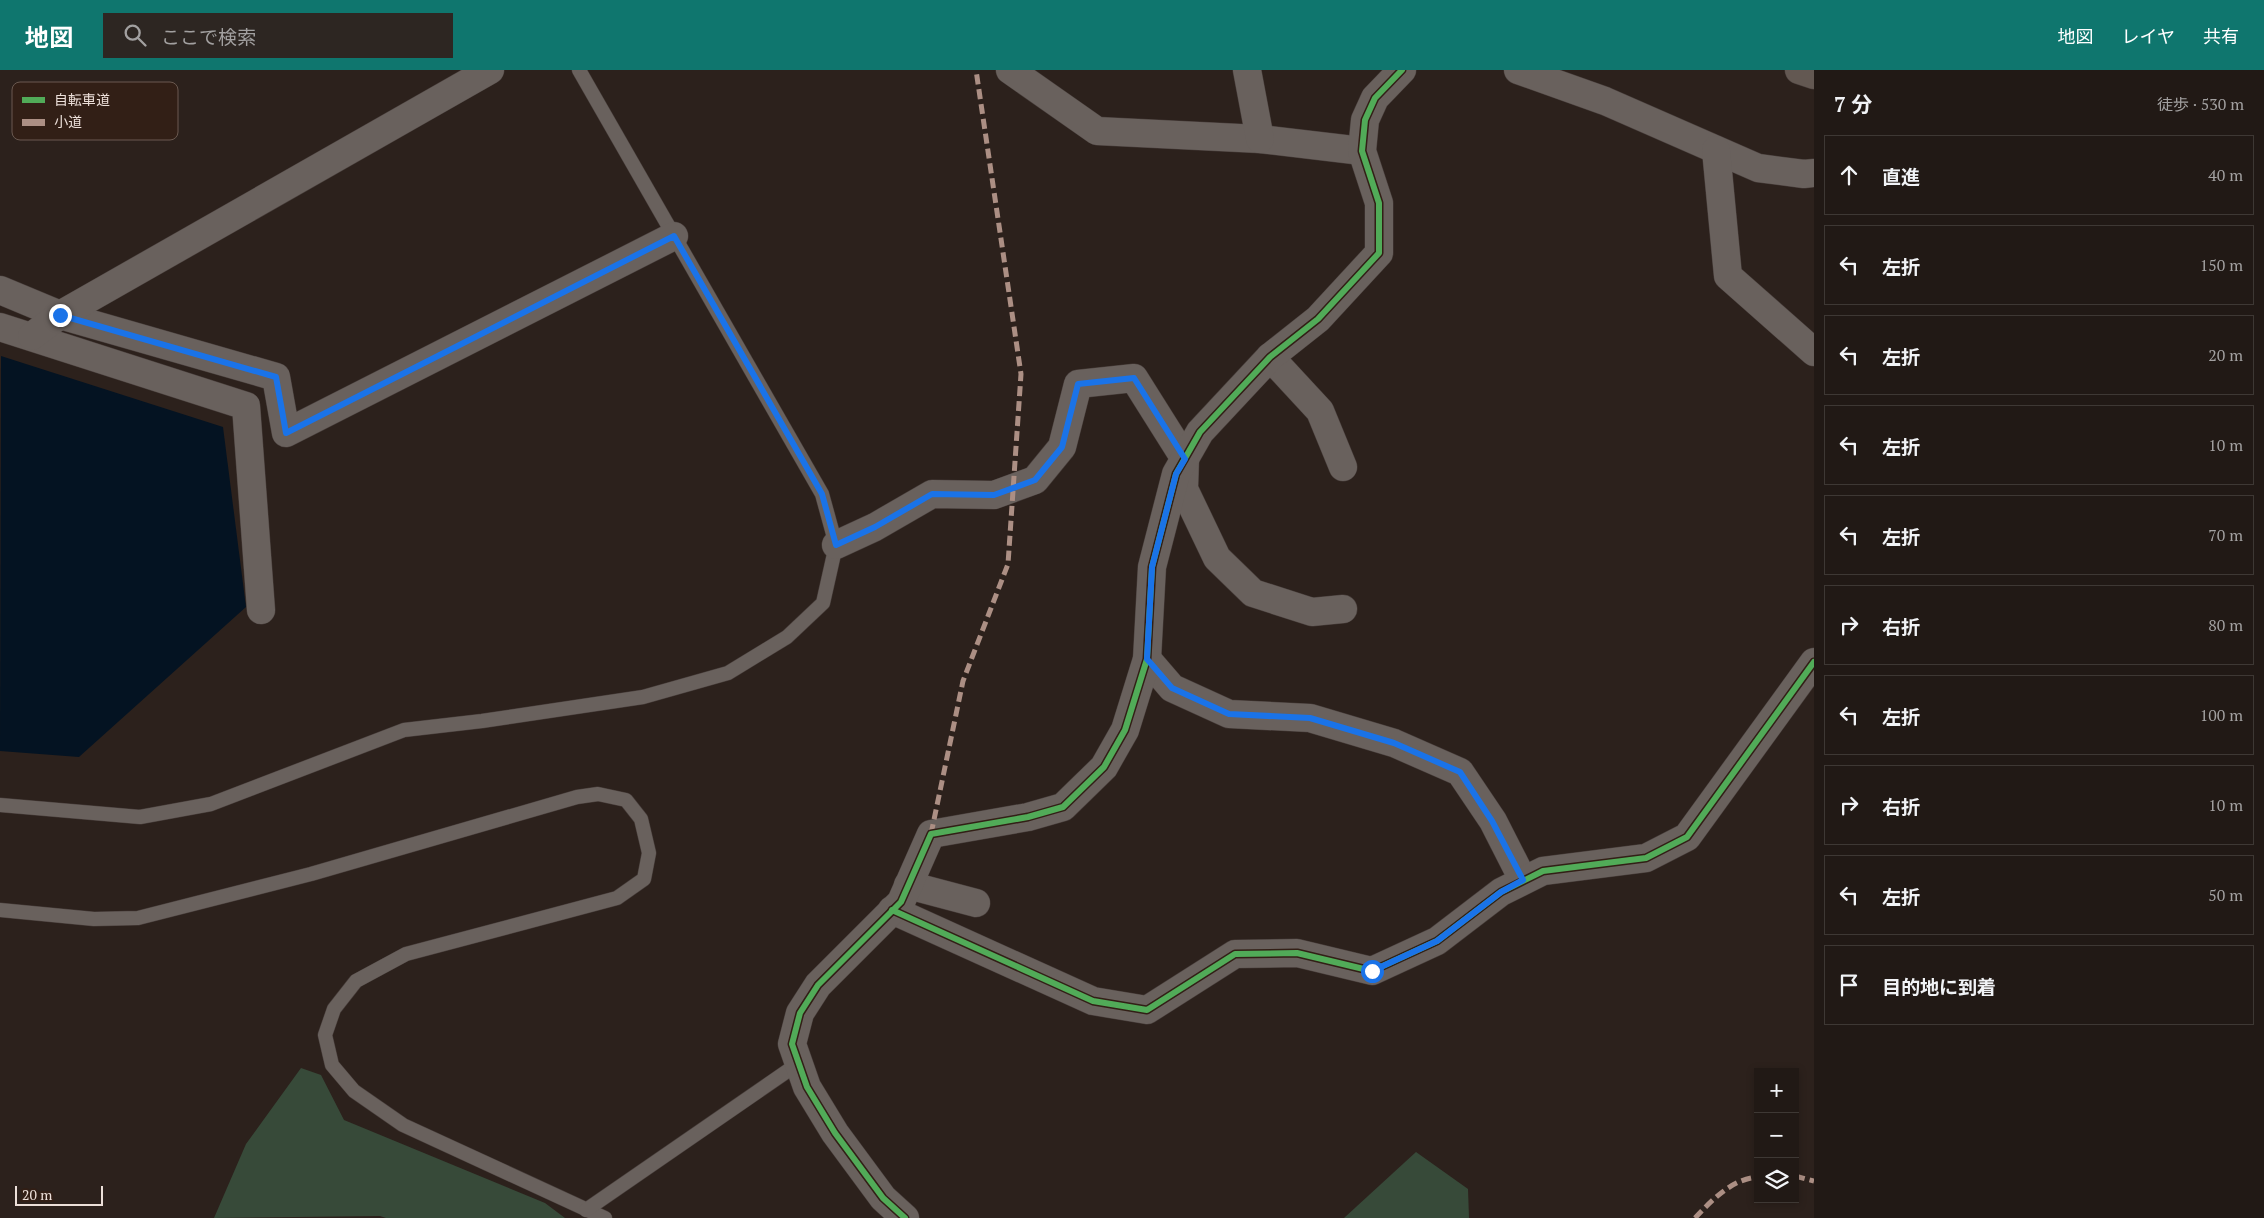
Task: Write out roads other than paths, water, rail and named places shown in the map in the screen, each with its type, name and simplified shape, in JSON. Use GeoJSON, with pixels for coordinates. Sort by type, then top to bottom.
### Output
{"type":"FeatureCollection","features":[{"type":"Feature","properties":{"kind":"main road"},"geometry":{"type":"LineString","coordinates":[[1799,70],[1814,75]]}},
{"type":"Feature","properties":{"kind":"street"},"geometry":{"type":"LineString","coordinates":[[32,336],[60,315],[490,70]]}},
{"type":"Feature","properties":{"kind":"street"},"geometry":{"type":"LineString","coordinates":[[1010,70],[1097,131],[1260,139],[1362,151]]}},
{"type":"Feature","properties":{"kind":"street"},"geometry":{"type":"LineString","coordinates":[[1247,70],[1260,139]]}},
{"type":"Feature","properties":{"kind":"street"},"geometry":{"type":"LineString","coordinates":[[905,1218],[883,1198],[835,1133],[807,1087],[792,1044],[800,1013],[818,984],[901,902],[930,834],[1028,817],[1062,807],[1109,760],[1125,730],[1147,659],[1152,567],[1176,474],[1200,432],[1270,357],[1318,319],[1379,254],[1379,203],[1362,151],[1365,120],[1375,98],[1402,70]]}},
{"type":"Feature","properties":{"kind":"street"},"geometry":{"type":"LineString","coordinates":[[1518,70],[1605,101],[1758,168],[1804,174],[1814,173]]}},
{"type":"Feature","properties":{"kind":"street"},"geometry":{"type":"LineString","coordinates":[[1716,150],[1728,276],[1814,352]]}},
{"type":"Feature","properties":{"kind":"street"},"geometry":{"type":"LineString","coordinates":[[0,290],[60,315],[276,377],[286,433],[674,236]]}},
{"type":"Feature","properties":{"kind":"street"},"geometry":{"type":"LineString","coordinates":[[0,327],[246,406],[261,610]]}},
{"type":"Feature","properties":{"kind":"street"},"geometry":{"type":"LineString","coordinates":[[1270,357],[1320,412],[1343,467]]}},
{"type":"Feature","properties":{"kind":"street"},"geometry":{"type":"LineString","coordinates":[[836,545],[875,527],[932,494],[994,495],[1035,480],[1062,447],[1078,384],[1134,378],[1185,459],[1184,489],[1217,558],[1253,593],[1312,612],[1342,609]]}},
{"type":"Feature","properties":{"kind":"street"},"geometry":{"type":"LineString","coordinates":[[1147,659],[1172,688],[1229,714],[1310,718],[1394,743],[1460,772],[1492,821],[1523,880]]}},
{"type":"Feature","properties":{"kind":"street"},"geometry":{"type":"LineString","coordinates":[[892,910],[1093,1001],[1148,1010],[1234,954],[1297,953],[1372,971],[1437,941],[1501,892],[1542,871],[1646,858],[1687,837],[1814,662]]}},
{"type":"Feature","properties":{"kind":"street"},"geometry":{"type":"LineString","coordinates":[[908,885],[976,903]]}},
{"type":"Feature","properties":{"kind":"lane"},"geometry":{"type":"LineString","coordinates":[[0,805],[130,816],[149,815],[211,804],[404,730],[482,721],[643,697],[728,673],[787,636],[823,603],[836,545],[822,494],[578,70]]}},
{"type":"Feature","properties":{"kind":"lane"},"geometry":{"type":"LineString","coordinates":[[0,910],[94,919],[138,918],[311,874],[577,797],[598,794],[626,800],[641,819],[649,853],[644,879],[618,898],[406,954],[356,981],[334,1009],[325,1035],[332,1065],[354,1091],[403,1125],[605,1218]]}},
{"type":"Feature","properties":{"kind":"lane"},"geometry":{"type":"LineString","coordinates":[[586,1210],[798,1063]]}},
{"type":"Feature","properties":{"kind":"water"},"geometry":{"type":"Polygon","coordinates":[[[1,356],[223,427],[246,607],[79,757],[0,751],[1,356]]]}}]}
